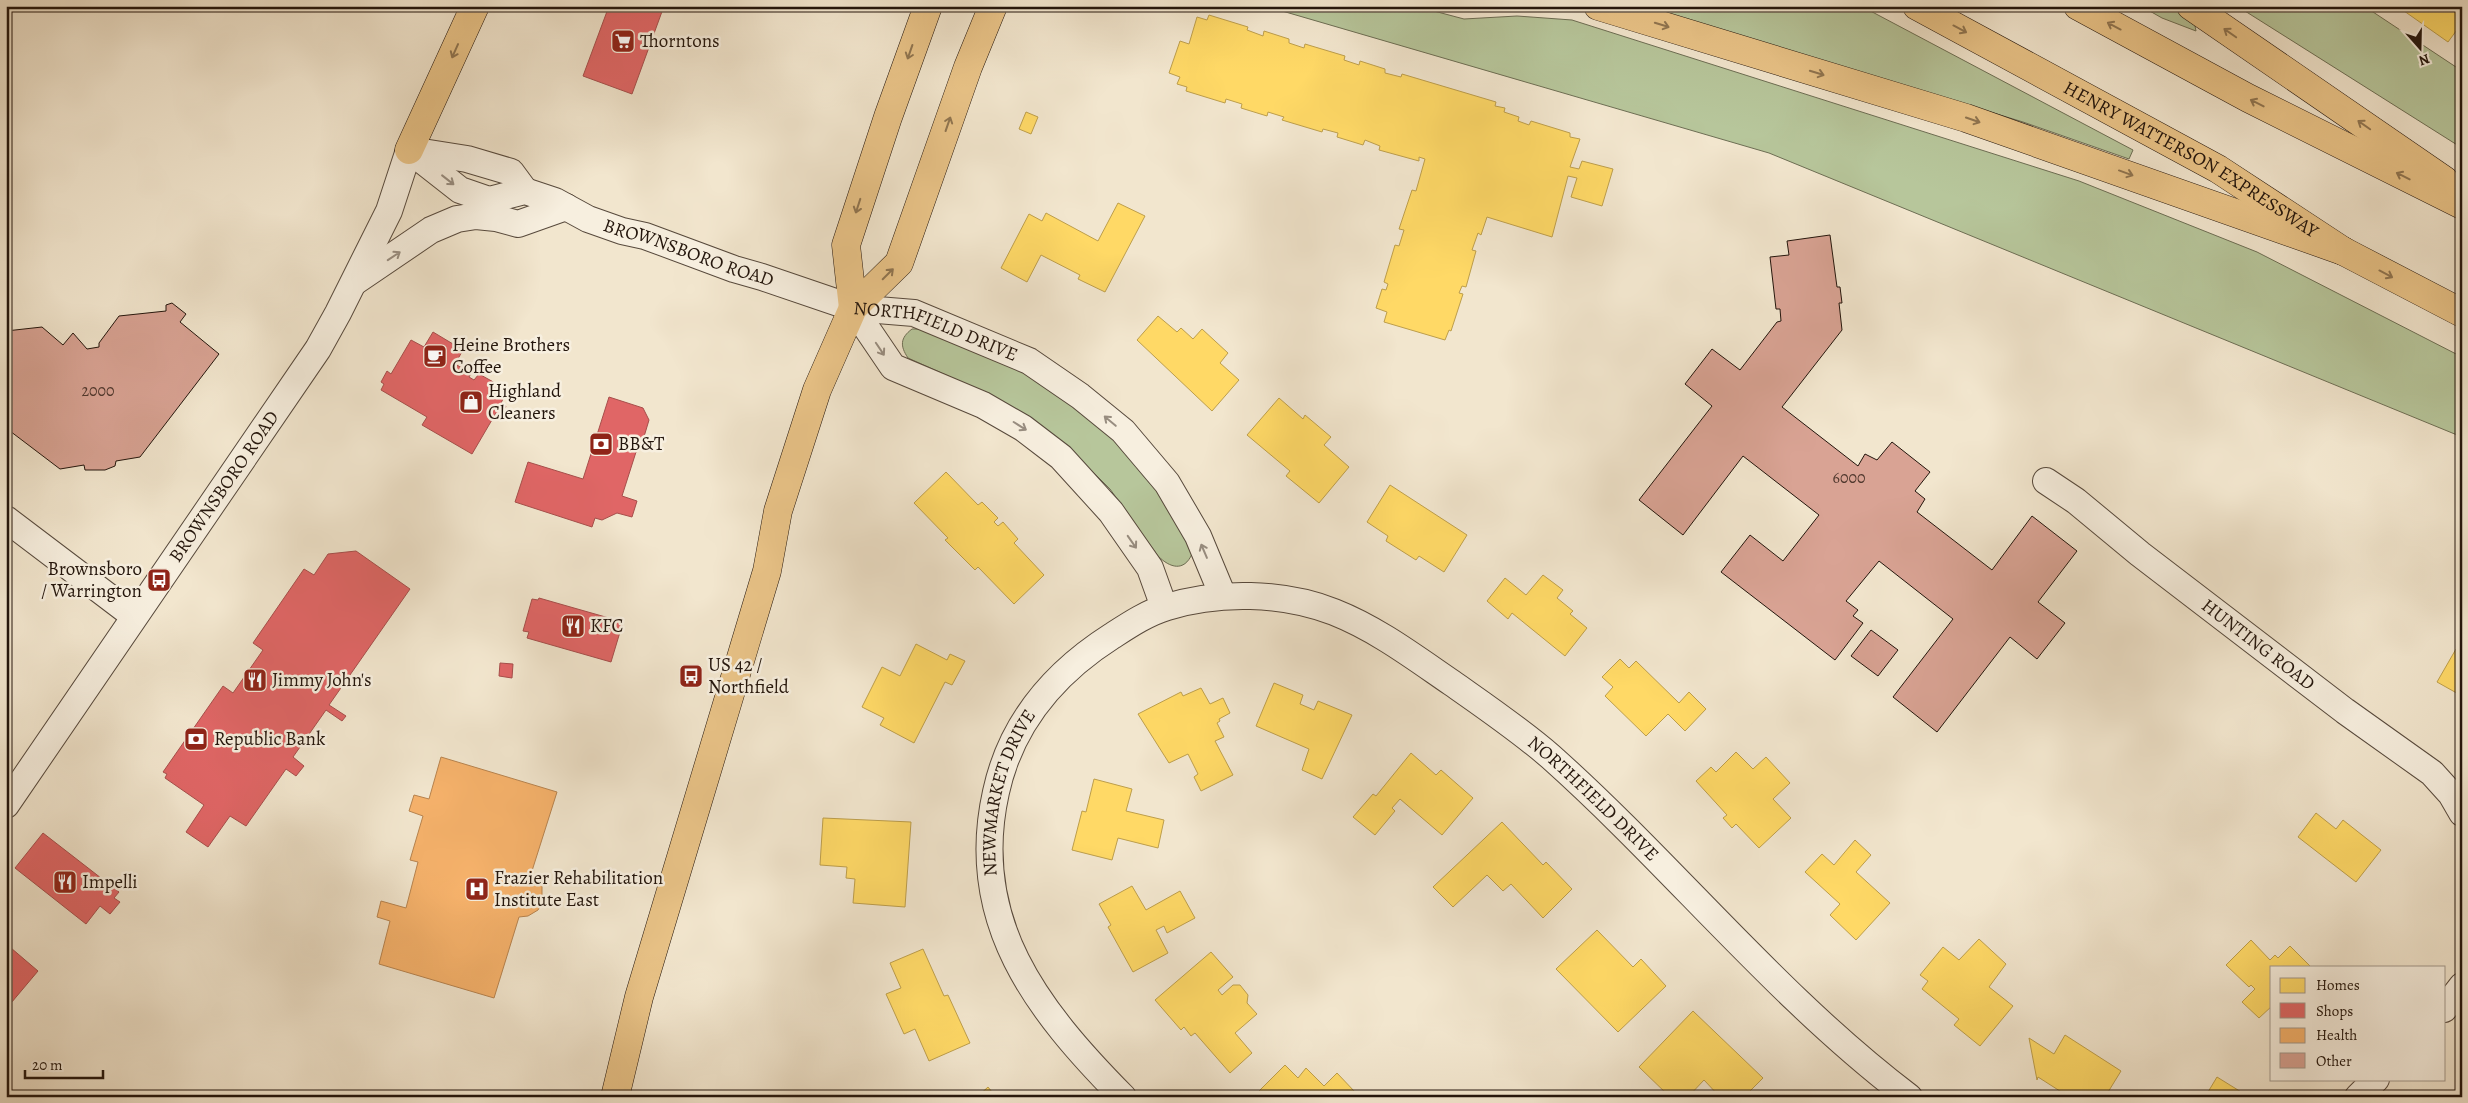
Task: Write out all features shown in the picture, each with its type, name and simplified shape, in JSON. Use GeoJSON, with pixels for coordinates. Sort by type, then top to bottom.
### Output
{"type":"FeatureCollection","features":[{"type":"Feature","properties":{"kind":"main road"},"geometry":{"type":"LineString","coordinates":[[410,150],[475,6]]}},
{"type":"Feature","properties":{"kind":"main road"},"geometry":{"type":"LineString","coordinates":[[853,308],[846,245],[888,117],[928,6]]}},
{"type":"Feature","properties":{"kind":"main road"},"geometry":{"type":"LineString","coordinates":[[615,1097],[639,998],[767,571],[778,511],[816,390],[853,308],[899,263],[968,67],[993,6]]}},
{"type":"Feature","properties":{"kind":"main road"},"geometry":{"type":"LineString","coordinates":[[1598,6],[1966,118],[2343,251]]}},
{"type":"Feature","properties":{"kind":"main road","name":"HENRY WATTERSON EXPRESSWAY"},"geometry":{"type":"LineString","coordinates":[[1917,6],[2218,168],[2343,251],[2462,313]]}},
{"type":"Feature","properties":{"kind":"main road"},"geometry":{"type":"LineString","coordinates":[[2078,6],[2248,98],[2462,205]]}},
{"type":"Feature","properties":{"kind":"main road"},"geometry":{"type":"LineString","coordinates":[[2191,6],[2462,193]]}},
{"type":"Feature","properties":{"kind":"street","name":"BROWNSBORO ROAD"},"geometry":{"type":"LineString","coordinates":[[6,805],[318,349],[354,283],[389,211],[410,150],[467,159],[510,172],[525,191],[555,201],[588,219],[622,231],[645,236],[734,269],[853,308]]}},
{"type":"Feature","properties":{"kind":"street"},"geometry":{"type":"LineString","coordinates":[[354,283],[431,230],[457,219],[476,216],[496,218],[518,224],[566,207]]}},
{"type":"Feature","properties":{"kind":"street","name":"NORTHFIELD DRIVE"},"geometry":{"type":"LineString","coordinates":[[853,308],[914,313],[1029,361],[1080,396],[1123,431],[1167,483],[1198,536],[1223,596]]}},
{"type":"Feature","properties":{"kind":"street","name":"NORTHFIELD DRIVE"},"geometry":{"type":"LineString","coordinates":[[853,308],[893,367],[983,405],[1022,428],[1060,457],[1111,512],[1150,568],[1164,607]]}},
{"type":"Feature","properties":{"kind":"street","name":"HUNTING ROAD"},"geometry":{"type":"LineString","coordinates":[[2046,481],[2076,500],[2140,554],[2345,711],[2432,773],[2451,794],[2462,813]]}},
{"type":"Feature","properties":{"kind":"street"},"geometry":{"type":"LineString","coordinates":[[6,519],[134,616]]}},
{"type":"Feature","properties":{"kind":"street","name":"NORTHFIELD DRIVE"},"geometry":{"type":"LineString","coordinates":[[1195,600],[1223,596],[1300,602],[1331,611],[1396,644],[1509,723],[1550,756],[1597,801],[1746,953],[1811,1014],[1879,1074],[1909,1097]]}},
{"type":"Feature","properties":{"kind":"street","name":"NEWMARKET DRIVE"},"geometry":{"type":"LineString","coordinates":[[1122,1097],[1046,1010],[1014,960],[996,910],[991,882],[989,839],[995,798],[1004,765],[1013,742],[1039,699],[1055,680],[1093,648],[1128,625],[1164,607],[1195,600]]}},
{"type":"Feature","properties":{"kind":"street"},"geometry":{"type":"LineString","coordinates":[[2446,1006],[2462,986]]}},
{"type":"Feature","properties":{"kind":"street"},"geometry":{"type":"LineString","coordinates":[[2358,1097],[2375,1080]]}},
{"type":"Feature","properties":{"kind":"green space"},"geometry":{"type":"Polygon","coordinates":[[[1265,6],[1415,6],[1464,19],[1517,16],[1572,20],[2079,181],[2257,252],[2462,357],[2462,437],[1769,153],[1265,6]]]}},
{"type":"Feature","properties":{"kind":"green space"},"geometry":{"type":"Polygon","coordinates":[[[1643,6],[1861,6],[2133,150],[2129,159],[2023,122],[1643,6]]]}},
{"type":"Feature","properties":{"kind":"green space"},"geometry":{"type":"Polygon","coordinates":[[[2141,6],[2171,6],[2194,21],[2196,31],[2162,18],[2141,6]]]}},
{"type":"Feature","properties":{"kind":"green space"},"geometry":{"type":"Polygon","coordinates":[[[2237,6],[2364,6],[2462,71],[2462,148],[2237,6]]]}},
{"type":"Feature","properties":{"kind":"green space"},"geometry":{"type":"Polygon","coordinates":[[[912,329],[921,329],[989,353],[1042,383],[1092,420],[1137,464],[1156,488],[1183,534],[1192,554],[1189,560],[1181,566],[1176,566],[1167,563],[1158,556],[1110,489],[1078,457],[966,384],[908,358],[902,342],[912,329]]]}},
{"type":"Feature","properties":{"kind":"building: Homes"},"geometry":{"type":"Polygon","coordinates":[[[2397,6],[2462,6],[2462,23],[2448,42],[2397,6]]]}},
{"type":"Feature","properties":{"kind":"building: Homes"},"geometry":{"type":"Polygon","coordinates":[[[1209,15],[1248,27],[1247,30],[1263,36],[1264,31],[1289,39],[1289,43],[1304,48],[1305,44],[1345,56],[1344,60],[1359,65],[1360,61],[1385,69],[1385,73],[1401,77],[1402,74],[1496,102],[1495,106],[1505,108],[1504,112],[1519,117],[1518,121],[1529,125],[1531,121],[1570,133],[1570,137],[1580,139],[1570,167],[1579,169],[1582,161],[1613,169],[1602,206],[1571,197],[1577,178],[1568,176],[1552,237],[1487,217],[1481,235],[1478,233],[1472,250],[1476,251],[1466,287],[1462,286],[1459,293],[1463,294],[1451,331],[1449,330],[1445,340],[1384,322],[1387,312],[1376,308],[1382,289],[1386,290],[1388,284],[1384,282],[1395,245],[1399,246],[1404,230],[1399,229],[1412,190],[1416,191],[1425,159],[1419,157],[1419,161],[1379,150],[1380,146],[1365,140],[1363,145],[1337,137],[1338,133],[1323,129],[1322,132],[1282,120],[1284,117],[1268,112],[1267,116],[1241,108],[1242,104],[1226,99],[1225,103],[1186,91],[1187,87],[1177,84],[1180,77],[1169,73],[1180,41],[1189,44],[1197,17],[1207,20],[1209,15]]]}},
{"type":"Feature","properties":{"kind":"building: Homes"},"geometry":{"type":"Polygon","coordinates":[[[1026,112],[1038,117],[1031,134],[1019,129],[1026,112]]]}},
{"type":"Feature","properties":{"kind":"building: Homes"},"geometry":{"type":"Polygon","coordinates":[[[1118,203],[1145,216],[1105,292],[1078,279],[1080,275],[1041,255],[1027,282],[1001,268],[1029,214],[1042,221],[1046,213],[1098,241],[1118,203]]]}},
{"type":"Feature","properties":{"kind":"building: Homes"},"geometry":{"type":"Polygon","coordinates":[[[1158,316],[1177,332],[1181,328],[1193,339],[1202,329],[1228,353],[1220,363],[1239,380],[1212,411],[1137,340],[1158,316]]]}},
{"type":"Feature","properties":{"kind":"building: Homes"},"geometry":{"type":"Polygon","coordinates":[[[1279,398],[1303,419],[1305,415],[1331,437],[1324,445],[1349,467],[1319,503],[1286,476],[1290,471],[1247,435],[1279,398]]]}},
{"type":"Feature","properties":{"kind":"building: Homes"},"geometry":{"type":"Polygon","coordinates":[[[946,472],[978,505],[982,502],[998,518],[994,522],[998,526],[1003,522],[1018,539],[1014,543],[1044,575],[1014,604],[978,567],[975,570],[945,540],[948,538],[914,503],[946,472]]]}},
{"type":"Feature","properties":{"kind":"building: Homes"},"geometry":{"type":"Polygon","coordinates":[[[1390,485],[1467,535],[1444,572],[1419,556],[1416,560],[1386,541],[1388,536],[1367,522],[1390,485]]]}},
{"type":"Feature","properties":{"kind":"building: Homes"},"geometry":{"type":"Polygon","coordinates":[[[1543,575],[1563,590],[1557,598],[1573,611],[1570,614],[1587,628],[1565,656],[1512,613],[1508,619],[1487,601],[1505,578],[1526,595],[1543,575]]]}},
{"type":"Feature","properties":{"kind":"building: Homes"},"geometry":{"type":"Polygon","coordinates":[[[916,644],[947,660],[950,654],[965,661],[952,685],[945,682],[914,743],[880,725],[884,718],[862,707],[882,667],[900,676],[916,644]]]}},
{"type":"Feature","properties":{"kind":"building: Homes"},"geometry":{"type":"Polygon","coordinates":[[[2456,649],[2462,652],[2462,696],[2437,682],[2456,649]]]}},
{"type":"Feature","properties":{"kind":"building: Homes"},"geometry":{"type":"Polygon","coordinates":[[[1620,659],[1629,668],[1636,661],[1679,703],[1689,692],[1706,709],[1685,731],[1668,714],[1646,736],[1605,696],[1613,687],[1602,677],[1620,659]]]}},
{"type":"Feature","properties":{"kind":"building: Homes"},"geometry":{"type":"Polygon","coordinates":[[[1274,683],[1303,695],[1300,704],[1314,710],[1318,701],[1352,715],[1322,779],[1302,770],[1309,749],[1256,726],[1274,683]]]}},
{"type":"Feature","properties":{"kind":"building: Homes"},"geometry":{"type":"Polygon","coordinates":[[[1201,688],[1210,704],[1223,698],[1230,713],[1219,719],[1220,721],[1217,723],[1224,737],[1215,741],[1233,775],[1201,791],[1194,777],[1198,774],[1188,754],[1169,763],[1138,714],[1181,692],[1183,696],[1201,688]]]}},
{"type":"Feature","properties":{"kind":"building: Homes"},"geometry":{"type":"Polygon","coordinates":[[[1736,752],[1753,769],[1766,757],[1790,783],[1773,799],[1791,818],[1759,848],[1736,824],[1732,828],[1723,818],[1727,815],[1696,781],[1711,767],[1716,772],[1736,752]]]}},
{"type":"Feature","properties":{"kind":"building: Homes"},"geometry":{"type":"Polygon","coordinates":[[[1411,753],[1436,775],[1441,770],[1473,798],[1442,835],[1400,799],[1392,808],[1395,811],[1375,835],[1353,817],[1373,794],[1376,796],[1411,753]]]}},
{"type":"Feature","properties":{"kind":"building: Homes"},"geometry":{"type":"Polygon","coordinates":[[[1094,779],[1132,789],[1126,811],[1164,820],[1158,848],[1118,838],[1112,860],[1072,850],[1082,811],[1086,812],[1094,779]]]}},
{"type":"Feature","properties":{"kind":"building: Homes"},"geometry":{"type":"Polygon","coordinates":[[[2316,813],[2336,829],[2343,820],[2381,850],[2356,882],[2298,837],[2316,813]]]}},
{"type":"Feature","properties":{"kind":"building: Homes"},"geometry":{"type":"Polygon","coordinates":[[[823,818],[911,822],[905,907],[853,903],[855,879],[846,878],[847,867],[820,865],[823,818]]]}},
{"type":"Feature","properties":{"kind":"building: Homes"},"geometry":{"type":"Polygon","coordinates":[[[1502,822],[1543,865],[1546,862],[1572,889],[1543,918],[1511,884],[1503,891],[1487,875],[1453,907],[1433,887],[1502,822]]]}},
{"type":"Feature","properties":{"kind":"building: Homes"},"geometry":{"type":"Polygon","coordinates":[[[1855,840],[1871,855],[1856,872],[1890,903],[1856,940],[1830,915],[1840,904],[1805,872],[1822,854],[1834,865],[1855,840]]]}},
{"type":"Feature","properties":{"kind":"building: Homes"},"geometry":{"type":"Polygon","coordinates":[[[1132,886],[1146,910],[1180,891],[1195,918],[1167,933],[1164,926],[1156,930],[1168,953],[1133,972],[1108,927],[1111,925],[1099,904],[1132,886]]]}},
{"type":"Feature","properties":{"kind":"building: Homes"},"geometry":{"type":"Polygon","coordinates":[[[1597,930],[1633,967],[1641,959],[1666,986],[1618,1032],[1556,969],[1597,930]]]}},
{"type":"Feature","properties":{"kind":"building: Homes"},"geometry":{"type":"Polygon","coordinates":[[[1979,939],[2006,964],[1989,987],[2013,1006],[1980,1046],[1954,1025],[1959,1019],[1922,989],[1928,981],[1920,975],[1943,947],[1959,960],[1979,939]]]}},
{"type":"Feature","properties":{"kind":"building: Homes"},"geometry":{"type":"Polygon","coordinates":[[[2251,940],[2270,960],[2275,955],[2278,958],[2290,946],[2310,966],[2270,966],[2270,1008],[2259,1018],[2242,1002],[2255,989],[2251,985],[2249,987],[2226,965],[2251,940]]]}},
{"type":"Feature","properties":{"kind":"building: Homes"},"geometry":{"type":"Polygon","coordinates":[[[923,949],[944,996],[948,995],[970,1043],[929,1061],[915,1029],[904,1034],[886,994],[901,988],[890,963],[923,949]]]}},
{"type":"Feature","properties":{"kind":"building: Homes"},"geometry":{"type":"Polygon","coordinates":[[[1211,952],[1233,977],[1218,990],[1222,995],[1233,985],[1240,985],[1248,995],[1247,1003],[1257,1014],[1235,1033],[1252,1053],[1230,1073],[1195,1033],[1191,1036],[1184,1027],[1181,1030],[1155,1000],[1211,952]]]}},
{"type":"Feature","properties":{"kind":"building: Homes"},"geometry":{"type":"Polygon","coordinates":[[[1693,1011],[1763,1078],[1744,1097],[1720,1097],[1704,1080],[1688,1097],[1670,1097],[1639,1067],[1693,1011]]]}},
{"type":"Feature","properties":{"kind":"building: Homes"},"geometry":{"type":"Polygon","coordinates":[[[2065,1035],[2121,1071],[2105,1097],[2060,1097],[2063,1093],[2038,1077],[2037,1080],[2029,1038],[2054,1054],[2065,1035]]]}},
{"type":"Feature","properties":{"kind":"building: Homes"},"geometry":{"type":"Polygon","coordinates":[[[1285,1065],[1298,1078],[1306,1068],[1324,1086],[1337,1073],[1355,1092],[1350,1097],[1253,1097],[1285,1065]]]}},
{"type":"Feature","properties":{"kind":"building: Homes"},"geometry":{"type":"Polygon","coordinates":[[[2217,1077],[2246,1095],[2245,1097],[2205,1097],[2217,1077]]]}},
{"type":"Feature","properties":{"kind":"building: Homes"},"geometry":{"type":"Polygon","coordinates":[[[988,1087],[996,1097],[977,1097],[988,1087]]]}},
{"type":"Feature","properties":{"kind":"building: Shops","name":"Thorntons"},"geometry":{"type":"Polygon","coordinates":[[[609,6],[664,6],[632,94],[583,76],[609,6]]]}},
{"type":"Feature","properties":{"kind":"building: Shops"},"geometry":{"type":"Polygon","coordinates":[[[433,332],[463,350],[455,364],[471,373],[469,377],[474,380],[479,374],[497,384],[492,392],[503,399],[501,403],[506,406],[500,416],[496,413],[472,454],[422,425],[427,417],[381,390],[384,384],[381,382],[387,371],[391,374],[411,340],[424,347],[433,332]]]}},
{"type":"Feature","properties":{"kind":"building: Shops"},"geometry":{"type":"Polygon","coordinates":[[[609,397],[643,408],[649,420],[643,440],[649,441],[646,450],[641,449],[636,452],[622,496],[637,501],[632,517],[617,513],[602,520],[595,518],[592,527],[515,502],[528,462],[583,479],[609,397]]]}},
{"type":"Feature","properties":{"kind":"building: Shops"},"geometry":{"type":"Polygon","coordinates":[[[356,551],[410,589],[329,705],[346,716],[342,721],[326,710],[293,757],[304,766],[296,776],[286,769],[246,826],[230,816],[208,847],[186,832],[204,805],[165,778],[167,774],[163,772],[223,686],[233,693],[263,650],[253,643],[304,569],[314,575],[328,554],[356,551]]]}},
{"type":"Feature","properties":{"kind":"building: Shops","name":"KFC"},"geometry":{"type":"Polygon","coordinates":[[[539,598],[623,622],[611,662],[527,638],[529,632],[523,631],[532,599],[538,600],[539,598]]]}},
{"type":"Feature","properties":{"kind":"building: Shops"},"geometry":{"type":"Polygon","coordinates":[[[500,663],[513,664],[512,678],[499,676],[500,663]]]}},
{"type":"Feature","properties":{"kind":"building: Shops"},"geometry":{"type":"Polygon","coordinates":[[[43,833],[119,892],[114,898],[120,902],[110,914],[100,906],[86,924],[15,868],[43,833]]]}},
{"type":"Feature","properties":{"kind":"building: Shops"},"geometry":{"type":"Polygon","coordinates":[[[11,948],[38,971],[6,1009],[6,954],[11,948]]]}},
{"type":"Feature","properties":{"kind":"building: Health"},"geometry":{"type":"Polygon","coordinates":[[[441,757],[557,792],[531,874],[542,886],[542,903],[538,910],[528,916],[519,917],[494,998],[379,964],[390,921],[377,917],[381,901],[406,908],[418,862],[410,860],[423,816],[409,811],[414,795],[429,799],[441,757]]]}},
{"type":"Feature","properties":{"kind":"building: Other"},"geometry":{"type":"Polygon","coordinates":[[[1830,235],[1837,287],[1840,287],[1842,303],[1839,303],[1842,330],[1782,407],[1858,466],[1865,454],[1877,460],[1892,442],[1930,472],[1915,491],[1925,499],[1917,512],[1992,570],[2032,516],[2077,551],[2038,602],[2065,623],[2037,659],[2010,637],[1937,732],[1893,697],[1953,619],[1879,561],[1846,601],[1858,610],[1853,616],[1863,623],[1835,660],[1721,572],[1750,535],[1783,561],[1819,515],[1743,456],[1683,535],[1639,500],[1712,406],[1685,384],[1712,349],[1740,370],[1777,322],[1781,321],[1780,309],[1776,309],[1770,257],[1789,255],[1787,241],[1830,235]]]}},
{"type":"Feature","properties":{"kind":"building: Other"},"geometry":{"type":"Polygon","coordinates":[[[172,303],[186,314],[180,322],[219,354],[140,457],[116,461],[115,466],[105,470],[85,470],[84,465],[60,469],[6,428],[6,331],[42,327],[63,345],[73,333],[87,349],[99,347],[99,343],[119,316],[166,311],[166,305],[172,303]]]}},
{"type":"Feature","properties":{"kind":"building: Other"},"geometry":{"type":"Polygon","coordinates":[[[1871,630],[1898,650],[1878,676],[1851,656],[1871,630]]]}},
{"type":"Feature","properties":{"kind":"place","name":"Thorntons"},"geometry":{"type":"Point","coordinates":[623,41]}},
{"type":"Feature","properties":{"kind":"place","name":"Heine Brothers Coffee"},"geometry":{"type":"Point","coordinates":[435,356]}},
{"type":"Feature","properties":{"kind":"place","name":"Highland Cleaners"},"geometry":{"type":"Point","coordinates":[471,402]}},
{"type":"Feature","properties":{"kind":"place","name":"BB&T"},"geometry":{"type":"Point","coordinates":[601,444]}},
{"type":"Feature","properties":{"kind":"place","name":"Brownsboro / Warrington"},"geometry":{"type":"Point","coordinates":[159,580]}},
{"type":"Feature","properties":{"kind":"place","name":"KFC"},"geometry":{"type":"Point","coordinates":[573,626]}},
{"type":"Feature","properties":{"kind":"place","name":"US 42 / Northfield"},"geometry":{"type":"Point","coordinates":[691,676]}},
{"type":"Feature","properties":{"kind":"place","name":"Jimmy John's"},"geometry":{"type":"Point","coordinates":[255,680]}},
{"type":"Feature","properties":{"kind":"place","name":"Republic Bank"},"geometry":{"type":"Point","coordinates":[196,739]}},
{"type":"Feature","properties":{"kind":"place","name":"Impelli"},"geometry":{"type":"Point","coordinates":[65,882]}},
{"type":"Feature","properties":{"kind":"place","name":"Frazier Rehabilitation Institute East"},"geometry":{"type":"Point","coordinates":[477,889]}}]}
